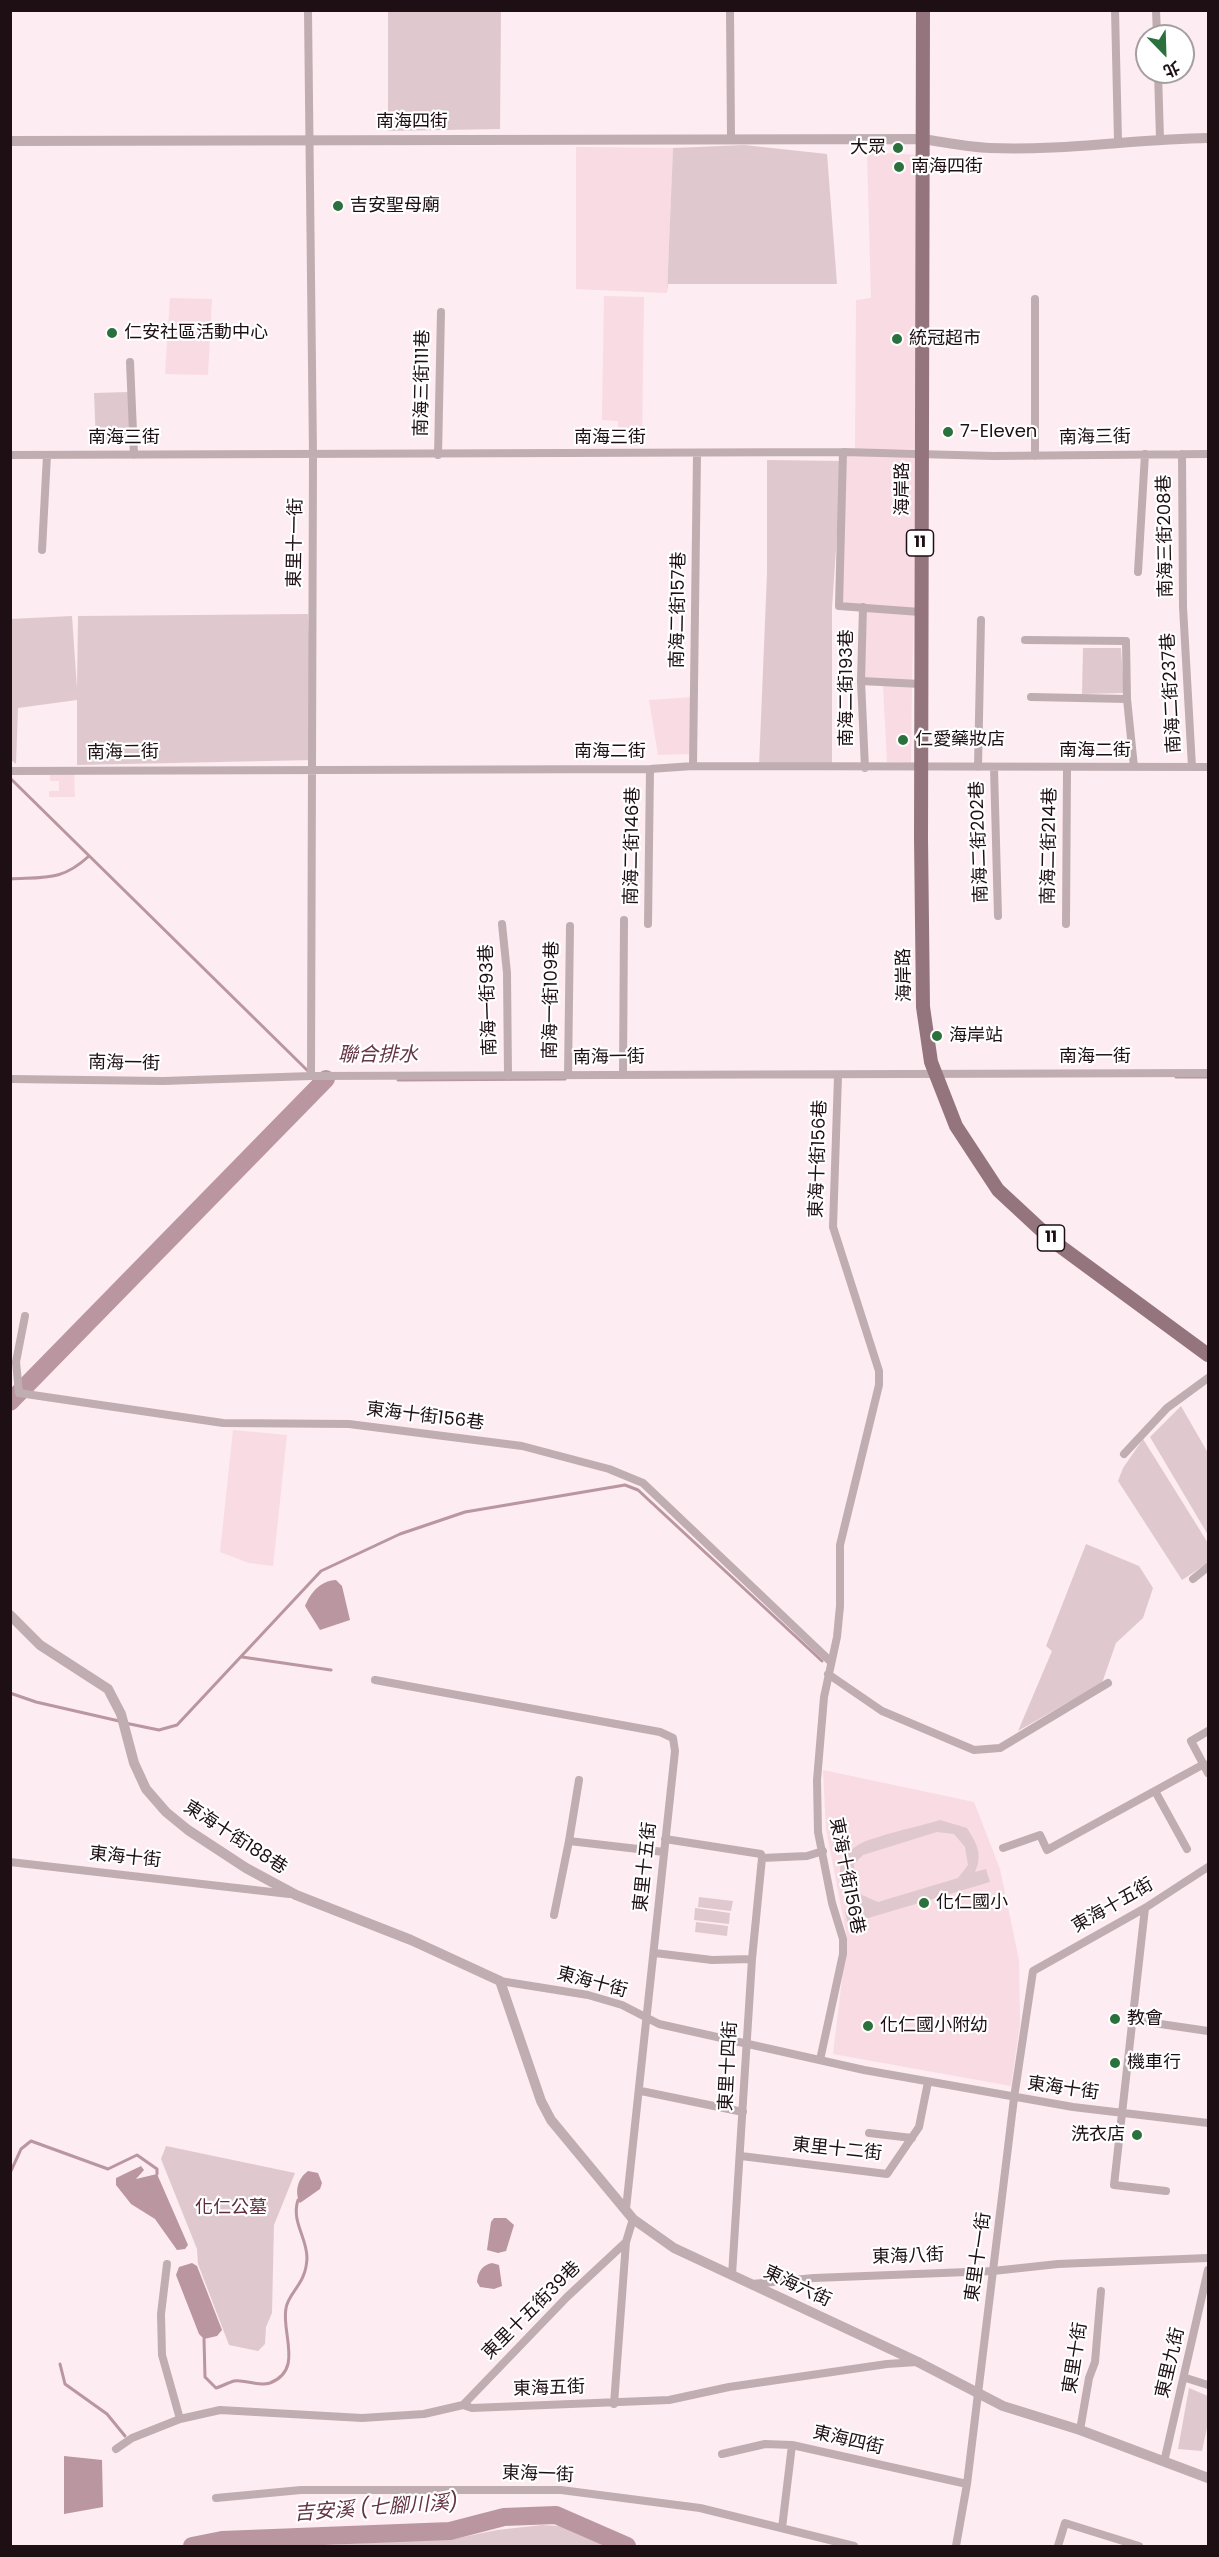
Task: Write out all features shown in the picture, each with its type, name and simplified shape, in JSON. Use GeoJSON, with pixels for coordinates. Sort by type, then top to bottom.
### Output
{"type":"FeatureCollection","features":[{"type":"Feature","properties":{"kind":"main road","name":"海岸路"},"geometry":{"type":"LineString","coordinates":[[924,10],[920,684],[923,1007],[926,1035],[937,1077],[956,1126],[973,1156],[998,1190],[1053,1240],[1209,1355]]}},
{"type":"Feature","properties":{"kind":"street","name":"東里十一街"},"geometry":{"type":"LineString","coordinates":[[308,10],[313,455],[310,768],[311,1076]]}},
{"type":"Feature","properties":{"kind":"street"},"geometry":{"type":"LineString","coordinates":[[730,10],[731,139]]}},
{"type":"Feature","properties":{"kind":"street"},"geometry":{"type":"LineString","coordinates":[[1115,10],[1118,141]]}},
{"type":"Feature","properties":{"kind":"street"},"geometry":{"type":"LineString","coordinates":[[1158,84],[1160,139]]}},
{"type":"Feature","properties":{"kind":"street","name":"南海四街"},"geometry":{"type":"LineString","coordinates":[[10,141],[922,139],[991,148],[1209,138]]}},
{"type":"Feature","properties":{"kind":"street"},"geometry":{"type":"LineString","coordinates":[[1035,299],[1035,456]]}},
{"type":"Feature","properties":{"kind":"street","name":"南海三街111巷"},"geometry":{"type":"LineString","coordinates":[[438,454],[441,312]]}},
{"type":"Feature","properties":{"kind":"street"},"geometry":{"type":"LineString","coordinates":[[130,362],[134,455]]}},
{"type":"Feature","properties":{"kind":"street"},"geometry":{"type":"LineString","coordinates":[[843,452],[839,606],[920,612]]}},
{"type":"Feature","properties":{"kind":"street","name":"南海三街"},"geometry":{"type":"LineString","coordinates":[[10,455],[843,452],[1035,456],[1209,454]]}},
{"type":"Feature","properties":{"kind":"street","name":"南海二街157巷"},"geometry":{"type":"LineString","coordinates":[[693,766],[697,454]]}},
{"type":"Feature","properties":{"kind":"street"},"geometry":{"type":"LineString","coordinates":[[1138,572],[1145,454]]}},
{"type":"Feature","properties":{"kind":"street","name":"南海三街208巷"},"geometry":{"type":"LineString","coordinates":[[1182,454],[1185,617]]}},
{"type":"Feature","properties":{"kind":"street"},"geometry":{"type":"LineString","coordinates":[[42,550],[47,455]]}},
{"type":"Feature","properties":{"kind":"street","name":"南海二街193巷"},"geometry":{"type":"LineString","coordinates":[[863,607],[861,681],[865,768]]}},
{"type":"Feature","properties":{"kind":"street","name":"南海二街237巷"},"geometry":{"type":"LineString","coordinates":[[1185,617],[1192,767]]}},
{"type":"Feature","properties":{"kind":"street"},"geometry":{"type":"LineString","coordinates":[[978,767],[981,620]]}},
{"type":"Feature","properties":{"kind":"street"},"geometry":{"type":"LineString","coordinates":[[1025,640],[1126,641],[1127,699],[1134,767]]}},
{"type":"Feature","properties":{"kind":"street"},"geometry":{"type":"LineString","coordinates":[[861,681],[920,684]]}},
{"type":"Feature","properties":{"kind":"street"},"geometry":{"type":"LineString","coordinates":[[1031,698],[1127,699]]}},
{"type":"Feature","properties":{"kind":"street","name":"南海二街"},"geometry":{"type":"LineString","coordinates":[[10,771],[310,768],[650,769],[693,766],[1209,767]]}},
{"type":"Feature","properties":{"kind":"street","name":"南海二街202巷"},"geometry":{"type":"LineString","coordinates":[[994,768],[998,916]]}},
{"type":"Feature","properties":{"kind":"street","name":"南海二街214巷"},"geometry":{"type":"LineString","coordinates":[[1066,924],[1067,768]]}},
{"type":"Feature","properties":{"kind":"street","name":"南海二街146巷"},"geometry":{"type":"LineString","coordinates":[[648,924],[650,769]]}},
{"type":"Feature","properties":{"kind":"street"},"geometry":{"type":"LineString","coordinates":[[623,1074],[624,920]]}},
{"type":"Feature","properties":{"kind":"street","name":"南海一街93巷"},"geometry":{"type":"LineString","coordinates":[[502,924],[507,973],[508,1076]]}},
{"type":"Feature","properties":{"kind":"street","name":"南海一街109巷"},"geometry":{"type":"LineString","coordinates":[[568,1075],[570,926]]}},
{"type":"Feature","properties":{"kind":"street","name":"南海一街"},"geometry":{"type":"LineString","coordinates":[[10,1078],[163,1081],[311,1076],[623,1074],[937,1077],[1209,1073]]}},
{"type":"Feature","properties":{"kind":"street","name":"東海十街156巷"},"geometry":{"type":"LineString","coordinates":[[820,2060],[843,1954],[843,1940],[832,1903],[818,1832],[817,1780],[828,1674],[837,1637],[840,1606],[840,1545],[879,1378],[876,1356],[833,1227],[838,1076]]}},
{"type":"Feature","properties":{"kind":"street","name":"東海十街156巷"},"geometry":{"type":"LineString","coordinates":[[25,1316],[16,1362],[19,1393],[223,1423],[349,1424],[522,1446],[609,1469],[643,1483],[830,1661]]}},
{"type":"Feature","properties":{"kind":"street"},"geometry":{"type":"LineString","coordinates":[[1124,1454],[1167,1408],[1209,1378]]}},
{"type":"Feature","properties":{"kind":"street"},"geometry":{"type":"LineString","coordinates":[[1192,1579],[1209,1567]]}},
{"type":"Feature","properties":{"kind":"street","name":"東海十街188巷"},"geometry":{"type":"LineString","coordinates":[[10,1615],[40,1645],[108,1689],[122,1719],[139,1776],[166,1812],[246,1868],[296,1894]]}},
{"type":"Feature","properties":{"kind":"street"},"geometry":{"type":"LineString","coordinates":[[828,1674],[856,1696],[882,1712],[974,1750],[986,1751],[1000,1748],[1108,1683]]}},
{"type":"Feature","properties":{"kind":"street","name":"東里十五街"},"geometry":{"type":"LineString","coordinates":[[375,1680],[668,1734],[673,1738],[675,1751],[655,1953],[626,2209]]}},
{"type":"Feature","properties":{"kind":"street"},"geometry":{"type":"LineString","coordinates":[[1209,1731],[1191,1741],[1209,1773]]}},
{"type":"Feature","properties":{"kind":"street"},"geometry":{"type":"LineString","coordinates":[[1004,1848],[1040,1835],[1047,1850],[1204,1764]]}},
{"type":"Feature","properties":{"kind":"street"},"geometry":{"type":"LineString","coordinates":[[554,1916],[579,1780]]}},
{"type":"Feature","properties":{"kind":"street"},"geometry":{"type":"LineString","coordinates":[[1155,1791],[1187,1849]]}},
{"type":"Feature","properties":{"kind":"street"},"geometry":{"type":"LineString","coordinates":[[665,1839],[761,1854],[762,1858],[807,1856],[823,1851]]}},
{"type":"Feature","properties":{"kind":"street"},"geometry":{"type":"LineString","coordinates":[[569,1841],[664,1852]]}},
{"type":"Feature","properties":{"kind":"street","name":"東里十四街"},"geometry":{"type":"LineString","coordinates":[[732,2275],[752,1959],[762,1858]]}},
{"type":"Feature","properties":{"kind":"street","name":"東海十街"},"geometry":{"type":"LineString","coordinates":[[10,1862],[296,1894],[411,1940],[500,1981],[588,1995],[622,2005],[647,2019],[820,2060],[1014,2098],[1120,2114],[1209,2123]]}},
{"type":"Feature","properties":{"kind":"street","name":"東海十五街"},"geometry":{"type":"LineString","coordinates":[[1034,1971],[1145,1908],[1209,1867]]}},
{"type":"Feature","properties":{"kind":"street"},"geometry":{"type":"LineString","coordinates":[[1145,1908],[1120,2114],[1114,2185],[1166,2191]]}},
{"type":"Feature","properties":{"kind":"street"},"geometry":{"type":"LineString","coordinates":[[655,1953],[712,1960],[752,1959]]}},
{"type":"Feature","properties":{"kind":"street","name":"東里十一街"},"geometry":{"type":"LineString","coordinates":[[956,2547],[979,2393],[1014,2098],[1034,1971]]}},
{"type":"Feature","properties":{"kind":"street","name":"東海六街"},"geometry":{"type":"LineString","coordinates":[[500,1981],[542,2101],[551,2120],[633,2219],[674,2248],[918,2362],[1003,2406],[1080,2430],[1209,2478]]}},
{"type":"Feature","properties":{"kind":"street"},"geometry":{"type":"LineString","coordinates":[[1133,2020],[1209,2031]]}},
{"type":"Feature","properties":{"kind":"street","name":"東里十二街"},"geometry":{"type":"LineString","coordinates":[[741,2156],[887,2174],[919,2127],[928,2082]]}},
{"type":"Feature","properties":{"kind":"street"},"geometry":{"type":"LineString","coordinates":[[641,2091],[743,2112]]}},
{"type":"Feature","properties":{"kind":"street","name":"東里十二街"},"geometry":{"type":"LineString","coordinates":[[869,2133],[912,2138]]}},
{"type":"Feature","properties":{"kind":"street"},"geometry":{"type":"LineString","coordinates":[[614,2404],[626,2242],[633,2219]]}},
{"type":"Feature","properties":{"kind":"street","name":"東里十五街39巷"},"geometry":{"type":"LineString","coordinates":[[463,2404],[567,2297],[626,2242]]}},
{"type":"Feature","properties":{"kind":"street","name":"東海八街"},"geometry":{"type":"LineString","coordinates":[[752,2284],[845,2276],[993,2271],[1058,2264],[1209,2258]]}},
{"type":"Feature","properties":{"kind":"street"},"geometry":{"type":"LineString","coordinates":[[167,2264],[161,2314],[162,2355],[180,2419]]}},
{"type":"Feature","properties":{"kind":"street","name":"東里九街"},"geometry":{"type":"LineString","coordinates":[[1164,2462],[1186,2378],[1209,2270]]}},
{"type":"Feature","properties":{"kind":"street","name":"東里十街"},"geometry":{"type":"LineString","coordinates":[[1080,2430],[1089,2378],[1095,2362],[1101,2291]]}},
{"type":"Feature","properties":{"kind":"street","name":"東海五街"},"geometry":{"type":"LineString","coordinates":[[116,2449],[132,2438],[180,2419],[220,2410],[362,2418],[432,2413],[463,2404],[472,2408],[614,2404],[669,2400],[729,2387],[887,2364],[918,2362]]}},
{"type":"Feature","properties":{"kind":"street"},"geometry":{"type":"LineString","coordinates":[[1186,2378],[1209,2385]]}},
{"type":"Feature","properties":{"kind":"street","name":"東海四街"},"geometry":{"type":"LineString","coordinates":[[722,2454],[765,2444],[792,2445],[967,2484]]}},
{"type":"Feature","properties":{"kind":"street"},"geometry":{"type":"LineString","coordinates":[[782,2528],[792,2445]]}},
{"type":"Feature","properties":{"kind":"street","name":"東海一街"},"geometry":{"type":"LineString","coordinates":[[216,2498],[302,2490],[561,2490],[700,2508],[854,2547]]}},
{"type":"Feature","properties":{"kind":"street"},"geometry":{"type":"LineString","coordinates":[[1058,2547],[1065,2523],[1139,2547]]}},
{"type":"Feature","properties":{"kind":"shaded area"},"geometry":{"type":"Polygon","coordinates":[[[576,147],[673,148],[667,293],[576,289],[576,147]]]}},
{"type":"Feature","properties":{"kind":"shaded area"},"geometry":{"type":"Polygon","coordinates":[[[867,152],[920,155],[920,449],[855,449],[856,300],[871,298],[867,152]]]}},
{"type":"Feature","properties":{"kind":"shaded area"},"geometry":{"type":"Polygon","coordinates":[[[604,296],[644,297],[642,443],[618,443],[618,421],[602,420],[604,296]]]}},
{"type":"Feature","properties":{"kind":"shaded area"},"geometry":{"type":"Polygon","coordinates":[[[170,298],[212,299],[208,375],[165,374],[170,298]]]}},
{"type":"Feature","properties":{"kind":"shaded area"},"geometry":{"type":"Polygon","coordinates":[[[844,455],[918,457],[917,610],[842,604],[844,455]]]}},
{"type":"Feature","properties":{"kind":"shaded area"},"geometry":{"type":"Polygon","coordinates":[[[867,610],[914,614],[912,681],[864,679],[867,610]]]}},
{"type":"Feature","properties":{"kind":"shaded area"},"geometry":{"type":"Polygon","coordinates":[[[883,685],[912,686],[911,763],[887,762],[883,685]]]}},
{"type":"Feature","properties":{"kind":"shaded area"},"geometry":{"type":"Polygon","coordinates":[[[693,697],[691,754],[658,755],[649,700],[693,697]]]}},
{"type":"Feature","properties":{"kind":"shaded area"},"geometry":{"type":"Polygon","coordinates":[[[74,773],[75,797],[49,797],[49,791],[59,791],[59,781],[50,781],[50,774],[74,773]]]}},
{"type":"Feature","properties":{"kind":"shaded area"},"geometry":{"type":"Polygon","coordinates":[[[233,1430],[287,1435],[273,1566],[249,1563],[220,1552],[233,1430]]]}},
{"type":"Feature","properties":{"kind":"shaded area"},"geometry":{"type":"Polygon","coordinates":[[[336,1580],[342,1586],[350,1620],[320,1630],[305,1606],[317,1588],[336,1580]]]}},
{"type":"Feature","properties":{"kind":"shaded area","name":"化仁國小"},"geometry":{"type":"Polygon","coordinates":[[[823,1770],[974,1802],[1000,1869],[1019,1960],[1020,2024],[1011,2086],[833,2054],[847,1938],[826,1829],[823,1770]]]}},
{"type":"Feature","properties":{"kind":"shaded area"},"geometry":{"type":"Polygon","coordinates":[[[141,2166],[144,2170],[136,2179],[157,2174],[188,2245],[185,2249],[177,2250],[155,2219],[131,2204],[116,2185],[116,2178],[141,2166]]]}},
{"type":"Feature","properties":{"kind":"shaded area"},"geometry":{"type":"Polygon","coordinates":[[[308,2171],[318,2173],[322,2183],[320,2189],[300,2203],[297,2194],[298,2186],[308,2171]]]}},
{"type":"Feature","properties":{"kind":"shaded area"},"geometry":{"type":"Polygon","coordinates":[[[494,2218],[506,2218],[514,2225],[506,2251],[498,2253],[487,2250],[491,2222],[494,2218]]]}},
{"type":"Feature","properties":{"kind":"shaded area"},"geometry":{"type":"Polygon","coordinates":[[[192,2263],[197,2266],[222,2330],[217,2336],[204,2339],[199,2334],[176,2275],[179,2267],[192,2263]]]}},
{"type":"Feature","properties":{"kind":"shaded area"},"geometry":{"type":"Polygon","coordinates":[[[492,2263],[499,2265],[502,2286],[494,2289],[480,2287],[477,2282],[480,2272],[483,2267],[492,2263]]]}},
{"type":"Feature","properties":{"kind":"shaded area"},"geometry":{"type":"Polygon","coordinates":[[[64,2456],[102,2460],[103,2507],[64,2514],[64,2456]]]}},
{"type":"Feature","properties":{"kind":"green space"},"geometry":{"type":"Polygon","coordinates":[[[388,11],[501,11],[500,129],[388,131],[388,11]]]}},
{"type":"Feature","properties":{"kind":"green space"},"geometry":{"type":"Polygon","coordinates":[[[744,145],[827,154],[837,284],[668,284],[667,293],[673,148],[744,145]]]}},
{"type":"Feature","properties":{"kind":"green space"},"geometry":{"type":"Polygon","coordinates":[[[129,392],[130,443],[96,444],[94,393],[129,392]]]}},
{"type":"Feature","properties":{"kind":"green space"},"geometry":{"type":"Polygon","coordinates":[[[767,460],[842,461],[832,608],[832,768],[759,766],[767,573],[767,460]]]}},
{"type":"Feature","properties":{"kind":"green space"},"geometry":{"type":"Polygon","coordinates":[[[308,614],[314,760],[77,765],[77,700],[18,708],[16,764],[10,759],[10,619],[72,616],[77,689],[78,616],[308,614]]]}},
{"type":"Feature","properties":{"kind":"green space"},"geometry":{"type":"Polygon","coordinates":[[[1083,648],[1121,648],[1124,693],[1082,694],[1083,648]]]}},
{"type":"Feature","properties":{"kind":"green space"},"geometry":{"type":"Polygon","coordinates":[[[1181,1406],[1208,1453],[1208,1535],[1150,1437],[1181,1406]]]}},
{"type":"Feature","properties":{"kind":"green space"},"geometry":{"type":"Polygon","coordinates":[[[1143,1439],[1208,1543],[1208,1563],[1182,1580],[1118,1481],[1123,1468],[1143,1439]]]}},
{"type":"Feature","properties":{"kind":"green space"},"geometry":{"type":"Polygon","coordinates":[[[1086,1544],[1139,1566],[1153,1588],[1143,1618],[1116,1643],[1102,1683],[1018,1731],[1052,1651],[1046,1646],[1086,1544]]]}},
{"type":"Feature","properties":{"kind":"green space"},"geometry":{"type":"Polygon","coordinates":[[[940,1820],[967,1828],[979,1854],[975,1872],[986,1869],[990,1882],[848,1924],[845,1912],[860,1907],[847,1892],[840,1876],[843,1860],[849,1852],[874,1838],[940,1820]],[[937,1832],[863,1855],[854,1864],[856,1889],[862,1895],[878,1902],[958,1878],[968,1865],[965,1847],[954,1834],[937,1832]]]}},
{"type":"Feature","properties":{"kind":"green space"},"geometry":{"type":"Polygon","coordinates":[[[699,1897],[733,1901],[731,1911],[698,1907],[699,1897]]]}},
{"type":"Feature","properties":{"kind":"green space"},"geometry":{"type":"Polygon","coordinates":[[[695,1908],[730,1913],[729,1924],[694,1920],[695,1908]]]}},
{"type":"Feature","properties":{"kind":"green space"},"geometry":{"type":"Polygon","coordinates":[[[696,1922],[728,1926],[727,1936],[695,1932],[696,1922]]]}},
{"type":"Feature","properties":{"kind":"green space","name":"化仁公墓"},"geometry":{"type":"Polygon","coordinates":[[[166,2146],[295,2173],[274,2225],[272,2313],[266,2327],[265,2344],[258,2351],[229,2345],[198,2264],[197,2249],[161,2159],[166,2146]]]}},
{"type":"Feature","properties":{"kind":"green space"},"geometry":{"type":"Polygon","coordinates":[[[1189,2388],[1208,2396],[1208,2423],[1202,2451],[1178,2449],[1189,2388]]]}},
{"type":"Feature","properties":{"kind":"green space"},"geometry":{"type":"Polygon","coordinates":[[[542,2525],[561,2526],[606,2546],[300,2546],[453,2539],[497,2530],[542,2525]]]}},
{"type":"Feature","properties":{"kind":"waterway"},"geometry":{"type":"LineString","coordinates":[[10,778],[309,1072]]}},
{"type":"Feature","properties":{"kind":"waterway"},"geometry":{"type":"LineString","coordinates":[[10,879],[62,874],[89,856]]}},
{"type":"Feature","properties":{"kind":"waterway"},"geometry":{"type":"LineString","coordinates":[[1176,1077],[1208,1077]]}},
{"type":"Feature","properties":{"kind":"waterway","name":"聯合排水"},"geometry":{"type":"LineString","coordinates":[[10,1402],[326,1079]]}},
{"type":"Feature","properties":{"kind":"waterway","name":"聯合排水"},"geometry":{"type":"LineString","coordinates":[[398,1080],[565,1079]]}},
{"type":"Feature","properties":{"kind":"waterway"},"geometry":{"type":"LineString","coordinates":[[125,1723],[159,1730],[177,1725],[321,1571],[400,1534],[465,1512],[625,1485],[638,1490],[822,1661]]}},
{"type":"Feature","properties":{"kind":"waterway"},"geometry":{"type":"LineString","coordinates":[[242,1657],[331,1670]]}},
{"type":"Feature","properties":{"kind":"waterway"},"geometry":{"type":"LineString","coordinates":[[10,1693],[36,1702],[119,1721]]}},
{"type":"Feature","properties":{"kind":"waterway"},"geometry":{"type":"LineString","coordinates":[[10,2173],[21,2149],[31,2141],[108,2169],[137,2155],[157,2169],[157,2174]]}},
{"type":"Feature","properties":{"kind":"waterway"},"geometry":{"type":"LineString","coordinates":[[204,2339],[205,2377],[216,2388],[234,2381],[270,2383],[280,2377],[286,2369],[289,2360],[286,2308],[304,2275],[307,2258],[296,2215],[298,2200]]}},
{"type":"Feature","properties":{"kind":"waterway"},"geometry":{"type":"LineString","coordinates":[[60,2364],[65,2384],[107,2414],[125,2436]]}},
{"type":"Feature","properties":{"kind":"waterway","name":"吉安溪 (七腳川溪)"},"geometry":{"type":"LineString","coordinates":[[192,2546],[222,2540],[450,2531],[504,2517],[556,2515],[627,2546]]}},
{"type":"Feature","properties":{"kind":"place","name":"大眾"},"geometry":{"type":"Point","coordinates":[898,148]}},
{"type":"Feature","properties":{"kind":"place","name":"南海四街"},"geometry":{"type":"Point","coordinates":[899,167]}},
{"type":"Feature","properties":{"kind":"place","name":"吉安聖母廟"},"geometry":{"type":"Point","coordinates":[338,206]}},
{"type":"Feature","properties":{"kind":"place","name":"仁安社區活動中心"},"geometry":{"type":"Point","coordinates":[112,333]}},
{"type":"Feature","properties":{"kind":"place","name":"統冠超市"},"geometry":{"type":"Point","coordinates":[897,339]}},
{"type":"Feature","properties":{"kind":"place","name":"7-Eleven"},"geometry":{"type":"Point","coordinates":[948,432]}},
{"type":"Feature","properties":{"kind":"place","name":"仁愛藥妝店"},"geometry":{"type":"Point","coordinates":[903,740]}},
{"type":"Feature","properties":{"kind":"place","name":"海岸站"},"geometry":{"type":"Point","coordinates":[937,1036]}},
{"type":"Feature","properties":{"kind":"place","name":"化仁國小"},"geometry":{"type":"Point","coordinates":[924,1903]}},
{"type":"Feature","properties":{"kind":"place","name":"教會"},"geometry":{"type":"Point","coordinates":[1115,2019]}},
{"type":"Feature","properties":{"kind":"place","name":"化仁國小附幼"},"geometry":{"type":"Point","coordinates":[868,2026]}},
{"type":"Feature","properties":{"kind":"place","name":"機車行"},"geometry":{"type":"Point","coordinates":[1115,2063]}},
{"type":"Feature","properties":{"kind":"place","name":"洗衣店"},"geometry":{"type":"Point","coordinates":[1137,2135]}}]}
